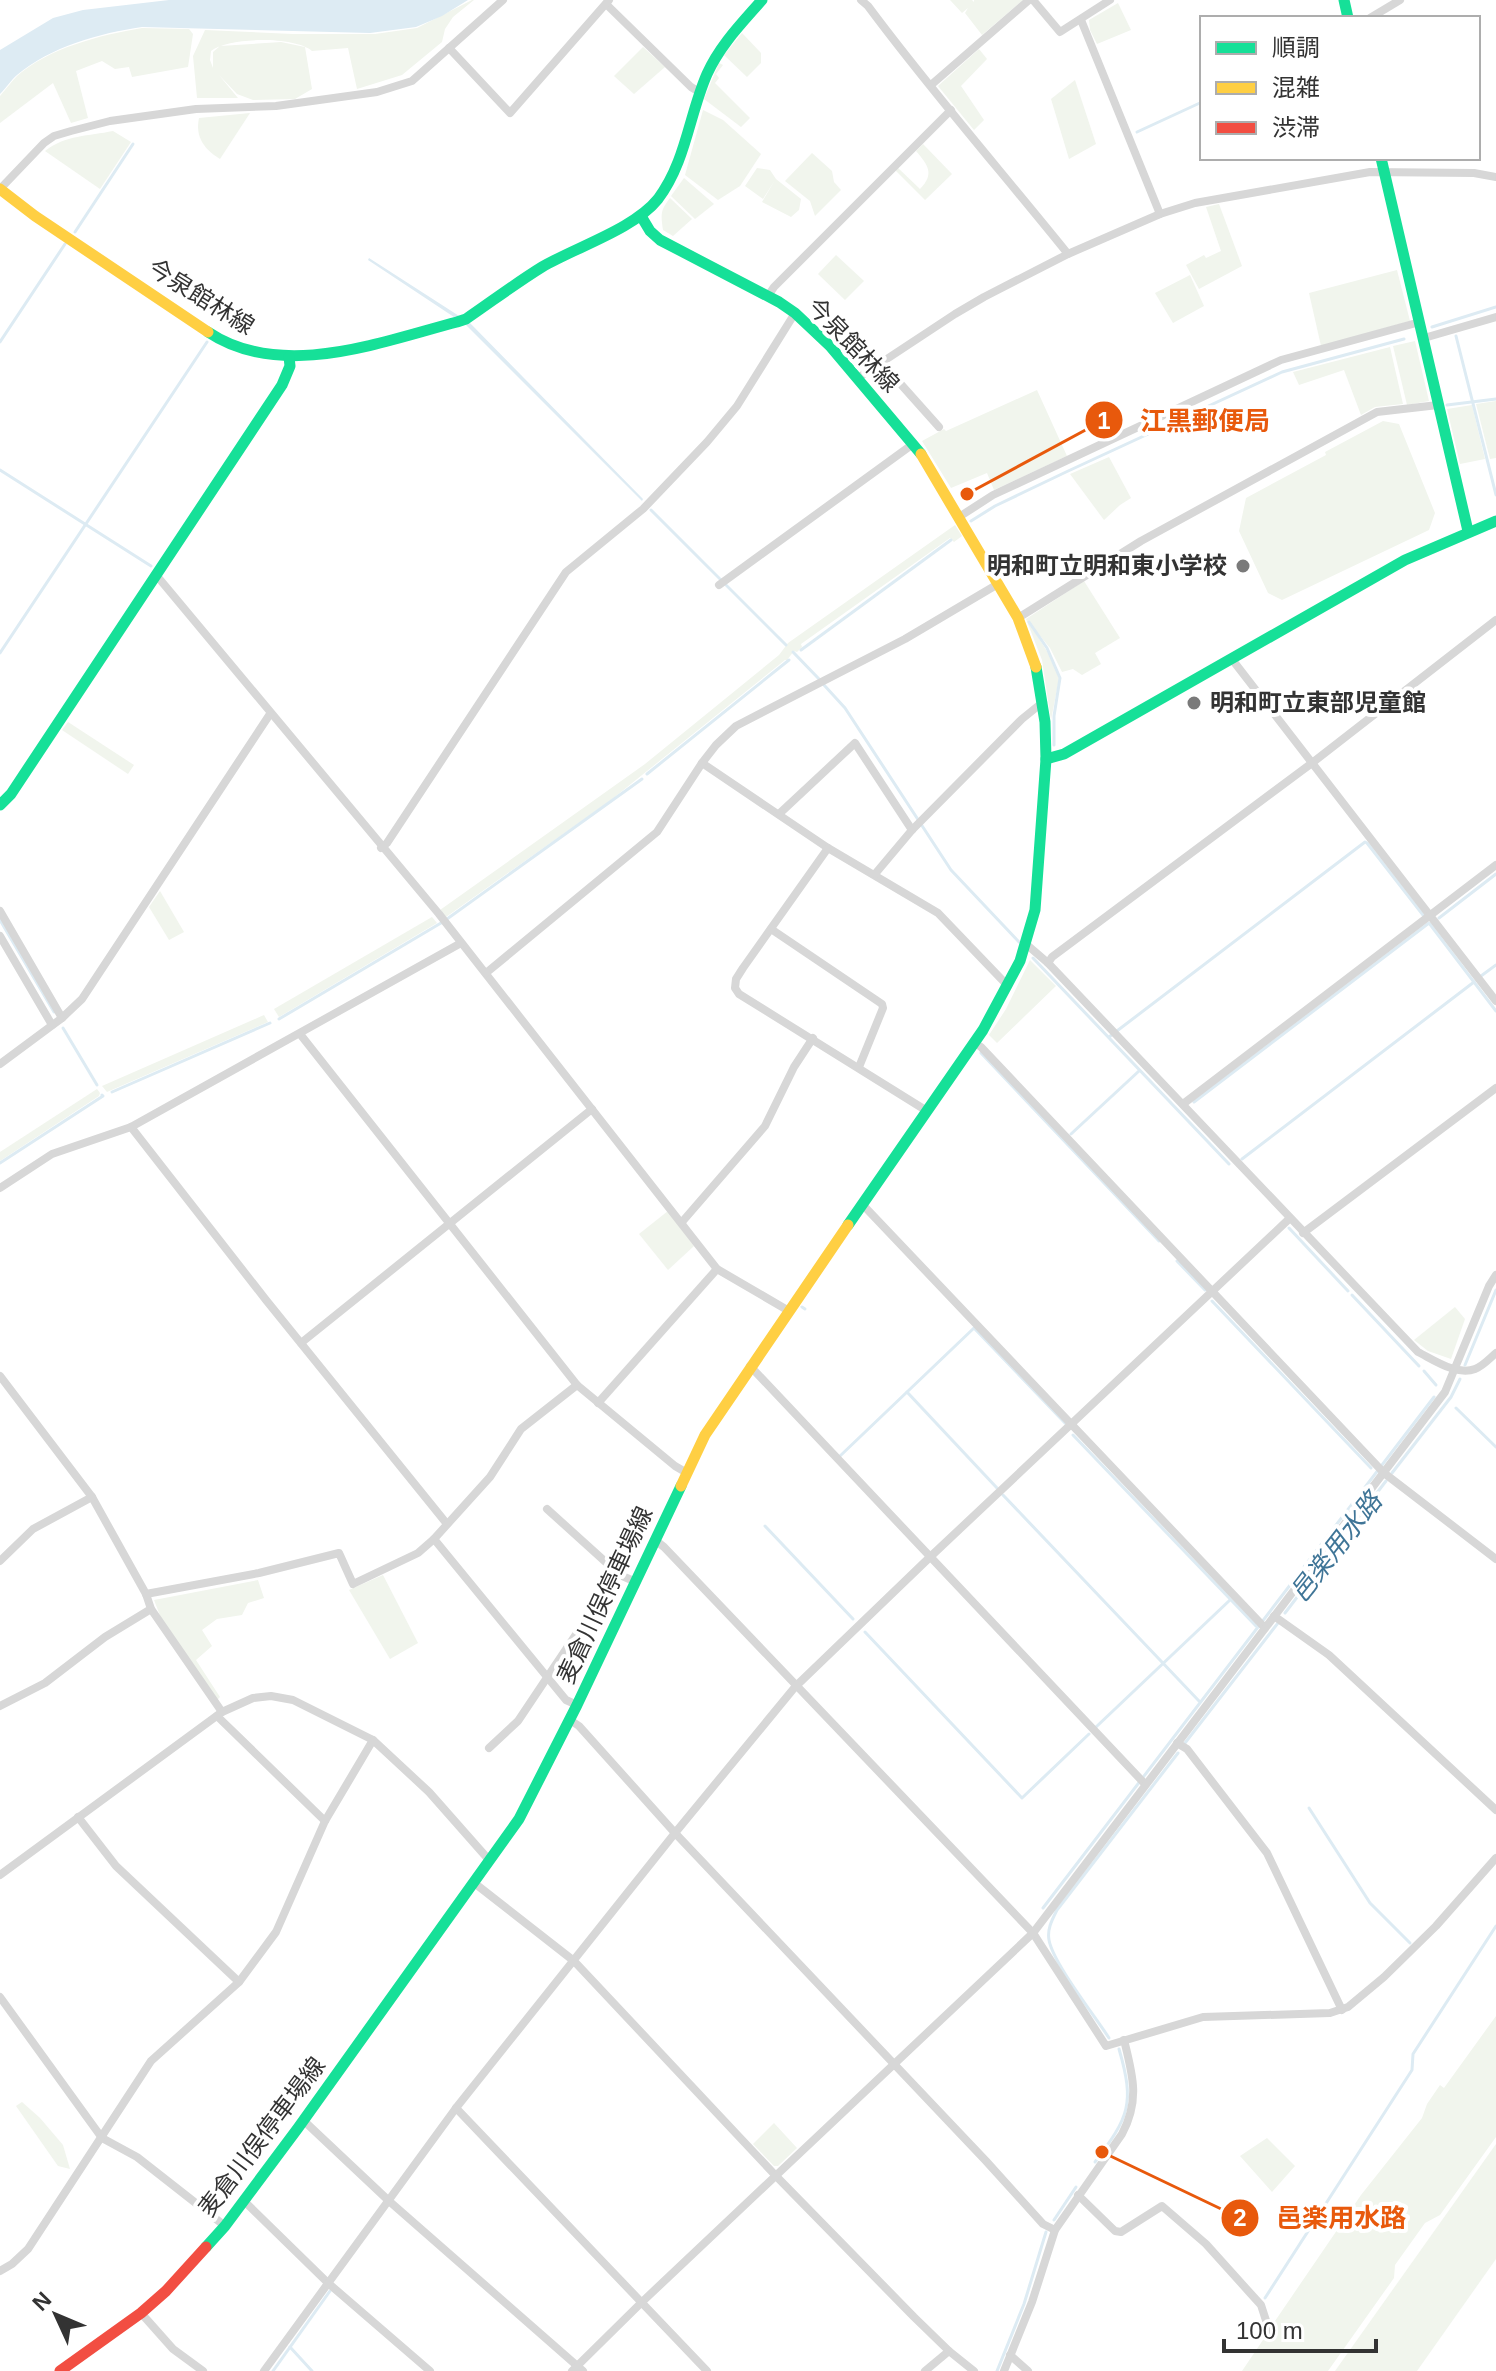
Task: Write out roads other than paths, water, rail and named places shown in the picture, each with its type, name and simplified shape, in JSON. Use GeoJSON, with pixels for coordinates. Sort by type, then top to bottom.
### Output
{"type":"FeatureCollection","features":[{"type":"Feature","properties":{"kind":"main road"},"geometry":{"type":"LineString","coordinates":[[641,216],[661,197],[673,179],[713,60],[755,3]]}},
{"type":"Feature","properties":{"kind":"main road"},"geometry":{"type":"LineString","coordinates":[[1381,160],[1468,531]]}},
{"type":"Feature","properties":{"kind":"main road","name":"今泉館林線"},"geometry":{"type":"LineString","coordinates":[[0,189],[35,216],[233,348],[257,355],[289,357],[342,349],[466,319],[543,267],[641,216],[660,240],[795,313],[830,346],[913,444],[1018,618],[1035,659],[1043,702],[1046,759]]}},
{"type":"Feature","properties":{"kind":"main road"},"geometry":{"type":"LineString","coordinates":[[0,805],[11,794],[282,385],[290,366],[289,357]]}},
{"type":"Feature","properties":{"kind":"main road"},"geometry":{"type":"LineString","coordinates":[[1046,759],[1064,754],[1405,560],[1496,521]]}},
{"type":"Feature","properties":{"kind":"main road","name":"麦倉川俣停車場線"},"geometry":{"type":"LineString","coordinates":[[60,2371],[141,2313],[166,2291],[225,2226],[519,1819],[570,1720],[710,1426],[975,1043],[1008,986],[1026,944],[1035,910],[1046,759]]}},
{"type":"Feature","properties":{"kind":"street"},"geometry":{"type":"LineString","coordinates":[[0,189],[44,143],[71,131],[110,121],[196,109],[276,106],[377,92],[412,81],[503,0]]}},
{"type":"Feature","properties":{"kind":"street"},"geometry":{"type":"LineString","coordinates":[[861,0],[1068,254]]}},
{"type":"Feature","properties":{"kind":"street"},"geometry":{"type":"LineString","coordinates":[[931,85],[1031,0],[1060,32],[1110,0]]}},
{"type":"Feature","properties":{"kind":"street"},"geometry":{"type":"LineString","coordinates":[[1373,16],[1400,0]]}},
{"type":"Feature","properties":{"kind":"street"},"geometry":{"type":"LineString","coordinates":[[449,48],[510,113],[607,2],[691,87],[701,93]]}},
{"type":"Feature","properties":{"kind":"street"},"geometry":{"type":"LineString","coordinates":[[1081,20],[1160,214]]}},
{"type":"Feature","properties":{"kind":"street"},"geometry":{"type":"LineString","coordinates":[[768,296],[951,110]]}},
{"type":"Feature","properties":{"kind":"street"},"geometry":{"type":"LineString","coordinates":[[858,378],[984,297],[1068,254],[1160,214],[1195,203],[1370,172],[1474,173],[1496,177]]}},
{"type":"Feature","properties":{"kind":"street"},"geometry":{"type":"LineString","coordinates":[[381,848],[566,572],[643,509],[707,442],[737,406],[795,313]]}},
{"type":"Feature","properties":{"kind":"street"},"geometry":{"type":"LineString","coordinates":[[1424,338],[1496,317]]}},
{"type":"Feature","properties":{"kind":"street"},"geometry":{"type":"LineString","coordinates":[[959,517],[982,500],[1281,360],[1420,322]]}},
{"type":"Feature","properties":{"kind":"street"},"geometry":{"type":"LineString","coordinates":[[881,362],[939,427]]}},
{"type":"Feature","properties":{"kind":"street"},"geometry":{"type":"LineString","coordinates":[[1018,618],[1141,541],[1377,412],[1438,405]]}},
{"type":"Feature","properties":{"kind":"street"},"geometry":{"type":"LineString","coordinates":[[719,585],[913,444]]}},
{"type":"Feature","properties":{"kind":"street"},"geometry":{"type":"LineString","coordinates":[[157,576],[486,973],[717,1269],[789,1311]]}},
{"type":"Feature","properties":{"kind":"street"},"geometry":{"type":"LineString","coordinates":[[486,973],[657,832],[716,745],[747,719],[905,639],[998,584]]}},
{"type":"Feature","properties":{"kind":"street"},"geometry":{"type":"LineString","coordinates":[[1048,963],[1496,620]]}},
{"type":"Feature","properties":{"kind":"street"},"geometry":{"type":"LineString","coordinates":[[1231,658],[1496,1001]]}},
{"type":"Feature","properties":{"kind":"street"},"geometry":{"type":"LineString","coordinates":[[875,874],[912,830],[1022,719],[1043,702]]}},
{"type":"Feature","properties":{"kind":"street"},"geometry":{"type":"LineString","coordinates":[[0,1064],[62,1018],[82,999],[270,714]]}},
{"type":"Feature","properties":{"kind":"street"},"geometry":{"type":"LineString","coordinates":[[779,814],[855,743],[912,830]]}},
{"type":"Feature","properties":{"kind":"street"},"geometry":{"type":"LineString","coordinates":[[702,763],[828,848],[938,913],[1008,986]]}},
{"type":"Feature","properties":{"kind":"street"},"geometry":{"type":"LineString","coordinates":[[828,848],[736,979],[735,988],[739,994],[927,1111]]}},
{"type":"Feature","properties":{"kind":"street"},"geometry":{"type":"LineString","coordinates":[[1183,1104],[1496,865]]}},
{"type":"Feature","properties":{"kind":"street"},"geometry":{"type":"LineString","coordinates":[[0,911],[62,1018]]}},
{"type":"Feature","properties":{"kind":"street"},"geometry":{"type":"LineString","coordinates":[[771,929],[882,1004],[859,1067]]}},
{"type":"Feature","properties":{"kind":"street"},"geometry":{"type":"LineString","coordinates":[[0,936],[52,1025]]}},
{"type":"Feature","properties":{"kind":"street"},"geometry":{"type":"LineString","coordinates":[[0,1188],[52,1154],[131,1127],[461,943]]}},
{"type":"Feature","properties":{"kind":"street"},"geometry":{"type":"LineString","coordinates":[[1026,944],[1048,963],[1418,1352],[1468,1371],[1479,1368],[1496,1353]]}},
{"type":"Feature","properties":{"kind":"street"},"geometry":{"type":"LineString","coordinates":[[300,1034],[577,1385],[687,1473]]}},
{"type":"Feature","properties":{"kind":"street"},"geometry":{"type":"LineString","coordinates":[[682,1222],[765,1126],[794,1067],[813,1038]]}},
{"type":"Feature","properties":{"kind":"street"},"geometry":{"type":"LineString","coordinates":[[975,1043],[1384,1473],[1496,1559]]}},
{"type":"Feature","properties":{"kind":"street"},"geometry":{"type":"LineString","coordinates":[[1303,1233],[1496,1088]]}},
{"type":"Feature","properties":{"kind":"street"},"geometry":{"type":"LineString","coordinates":[[301,1343],[592,1109]]}},
{"type":"Feature","properties":{"kind":"street"},"geometry":{"type":"LineString","coordinates":[[131,1127],[447,1524]]}},
{"type":"Feature","properties":{"kind":"street"},"geometry":{"type":"LineString","coordinates":[[863,1205],[1265,1628]]}},
{"type":"Feature","properties":{"kind":"street"},"geometry":{"type":"LineString","coordinates":[[264,2371],[456,2108],[795,1687],[1289,1219]]}},
{"type":"Feature","properties":{"kind":"street"},"geometry":{"type":"LineString","coordinates":[[598,1403],[717,1269]]}},
{"type":"Feature","properties":{"kind":"street"},"geometry":{"type":"LineString","coordinates":[[303,2120],[577,2369],[642,2302],[1033,1933],[1445,1392],[1496,1275]]}},
{"type":"Feature","properties":{"kind":"street"},"geometry":{"type":"LineString","coordinates":[[750,1366],[1145,1784]]}},
{"type":"Feature","properties":{"kind":"street"},"geometry":{"type":"LineString","coordinates":[[0,1376],[92,1497],[146,1594],[151,1609],[219,1714],[325,1821]]}},
{"type":"Feature","properties":{"kind":"street"},"geometry":{"type":"LineString","coordinates":[[146,1594],[259,1573],[339,1553],[353,1584],[418,1553],[490,1477],[521,1429],[577,1385]]}},
{"type":"Feature","properties":{"kind":"street"},"geometry":{"type":"LineString","coordinates":[[0,1561],[33,1529],[92,1497]]}},
{"type":"Feature","properties":{"kind":"street"},"geometry":{"type":"LineString","coordinates":[[547,1509],[620,1575],[636,1582]]}},
{"type":"Feature","properties":{"kind":"street"},"geometry":{"type":"LineString","coordinates":[[434,1539],[566,1700],[577,1705]]}},
{"type":"Feature","properties":{"kind":"street"},"geometry":{"type":"LineString","coordinates":[[655,1540],[1033,1933],[1106,2046],[1203,2017],[1342,2010],[1357,2001],[1436,1926],[1496,1858]]}},
{"type":"Feature","properties":{"kind":"street"},"geometry":{"type":"LineString","coordinates":[[489,1748],[518,1721],[601,1597],[620,1575]]}},
{"type":"Feature","properties":{"kind":"street"},"geometry":{"type":"LineString","coordinates":[[0,1706],[45,1683],[105,1637],[151,1609]]}},
{"type":"Feature","properties":{"kind":"street"},"geometry":{"type":"LineString","coordinates":[[1274,1616],[1324,1651],[1496,1810]]}},
{"type":"Feature","properties":{"kind":"street"},"geometry":{"type":"LineString","coordinates":[[2,1869],[219,1714],[253,1698],[271,1696],[293,1700],[373,1740],[429,1792],[489,1860]]}},
{"type":"Feature","properties":{"kind":"street"},"geometry":{"type":"LineString","coordinates":[[570,1720],[579,1726],[675,1833],[1043,2224],[1055,2230]]}},
{"type":"Feature","properties":{"kind":"street"},"geometry":{"type":"LineString","coordinates":[[0,2271],[28,2249],[151,2061],[239,1982],[276,1932],[325,1821],[373,1740]]}},
{"type":"Feature","properties":{"kind":"street"},"geometry":{"type":"LineString","coordinates":[[1177,1743],[1187,1749],[1267,1853],[1342,2010]]}},
{"type":"Feature","properties":{"kind":"street"},"geometry":{"type":"LineString","coordinates":[[78,1817],[116,1866],[239,1982]]}},
{"type":"Feature","properties":{"kind":"street"},"geometry":{"type":"LineString","coordinates":[[473,1882],[574,1961],[776,2176],[949,2351],[974,2371]]}},
{"type":"Feature","properties":{"kind":"street"},"geometry":{"type":"LineString","coordinates":[[0,1997],[102,2138],[137,2157],[225,2226]]}},
{"type":"Feature","properties":{"kind":"street"},"geometry":{"type":"LineString","coordinates":[[1004,2371],[1032,2302],[1055,2230],[1129,2121],[1134,2078],[1124,2040]]}},
{"type":"Feature","properties":{"kind":"street"},"geometry":{"type":"LineString","coordinates":[[456,2108],[707,2371]]}},
{"type":"Feature","properties":{"kind":"street"},"geometry":{"type":"LineString","coordinates":[[1078,2195],[1115,2231],[1121,2232],[1162,2206],[1206,2244],[1261,2305],[1271,2336]]}},
{"type":"Feature","properties":{"kind":"street"},"geometry":{"type":"LineString","coordinates":[[244,2201],[328,2283],[430,2371]]}},
{"type":"Feature","properties":{"kind":"street"},"geometry":{"type":"LineString","coordinates":[[141,2313],[173,2349],[203,2371]]}},
{"type":"Feature","properties":{"kind":"street"},"geometry":{"type":"LineString","coordinates":[[925,2371],[949,2351]]}},
{"type":"Feature","properties":{"kind":"street"},"geometry":{"type":"LineString","coordinates":[[1010,2355],[1028,2371]]}},
{"type":"Feature","properties":{"kind":"waterway"},"geometry":{"type":"LineString","coordinates":[[1137,132],[1200,103]]}},
{"type":"Feature","properties":{"kind":"waterway"},"geometry":{"type":"LineString","coordinates":[[75,232],[133,144]]}},
{"type":"Feature","properties":{"kind":"waterway"},"geometry":{"type":"LineString","coordinates":[[0,342],[65,244]]}},
{"type":"Feature","properties":{"kind":"waterway"},"geometry":{"type":"LineString","coordinates":[[1432,327],[1496,307]]}},
{"type":"Feature","properties":{"kind":"waterway"},"geometry":{"type":"LineString","coordinates":[[1456,336],[1496,495]]}},
{"type":"Feature","properties":{"kind":"waterway"},"geometry":{"type":"LineString","coordinates":[[971,521],[995,506],[1282,372],[1404,339]]}},
{"type":"Feature","properties":{"kind":"waterway"},"geometry":{"type":"LineString","coordinates":[[0,653],[207,342]]}},
{"type":"Feature","properties":{"kind":"waterway"},"geometry":{"type":"LineString","coordinates":[[1447,405],[1496,399]]}},
{"type":"Feature","properties":{"kind":"waterway"},"geometry":{"type":"LineString","coordinates":[[0,470],[151,566]]}},
{"type":"Feature","properties":{"kind":"waterway"},"geometry":{"type":"LineString","coordinates":[[651,510],[786,645]]}},
{"type":"Feature","properties":{"kind":"waterway"},"geometry":{"type":"LineString","coordinates":[[801,650],[951,540]]}},
{"type":"Feature","properties":{"kind":"waterway"},"geometry":{"type":"LineString","coordinates":[[1029,622],[1047,648],[1060,678],[1054,716],[1054,745]]}},
{"type":"Feature","properties":{"kind":"waterway"},"geometry":{"type":"LineString","coordinates":[[793,652],[819,679]]}},
{"type":"Feature","properties":{"kind":"waterway"},"geometry":{"type":"LineString","coordinates":[[647,774],[789,660]]}},
{"type":"Feature","properties":{"kind":"waterway"},"geometry":{"type":"LineString","coordinates":[[824,685],[845,708],[951,870],[1019,942]]}},
{"type":"Feature","properties":{"kind":"waterway"},"geometry":{"type":"LineString","coordinates":[[447,919],[642,779]]}},
{"type":"Feature","properties":{"kind":"waterway"},"geometry":{"type":"LineString","coordinates":[[1109,1037],[1365,842],[1423,915]]}},
{"type":"Feature","properties":{"kind":"waterway"},"geometry":{"type":"LineString","coordinates":[[1439,918],[1496,874]]}},
{"type":"Feature","properties":{"kind":"waterway"},"geometry":{"type":"LineString","coordinates":[[0,920],[54,1012]]}},
{"type":"Feature","properties":{"kind":"waterway"},"geometry":{"type":"LineString","coordinates":[[279,1019],[441,923]]}},
{"type":"Feature","properties":{"kind":"waterway"},"geometry":{"type":"LineString","coordinates":[[1194,1102],[1429,923],[1496,1011]]}},
{"type":"Feature","properties":{"kind":"waterway"},"geometry":{"type":"LineString","coordinates":[[1033,958],[1229,1164]]}},
{"type":"Feature","properties":{"kind":"waterway"},"geometry":{"type":"LineString","coordinates":[[1481,976],[1496,965]]}},
{"type":"Feature","properties":{"kind":"waterway"},"geometry":{"type":"LineString","coordinates":[[1242,1159],[1474,982]]}},
{"type":"Feature","properties":{"kind":"waterway"},"geometry":{"type":"LineString","coordinates":[[112,1092],[270,1023]]}},
{"type":"Feature","properties":{"kind":"waterway"},"geometry":{"type":"LineString","coordinates":[[63,1028],[97,1085]]}},
{"type":"Feature","properties":{"kind":"waterway"},"geometry":{"type":"LineString","coordinates":[[981,1053],[1159,1241]]}},
{"type":"Feature","properties":{"kind":"waterway"},"geometry":{"type":"LineString","coordinates":[[1071,1134],[1139,1071]]}},
{"type":"Feature","properties":{"kind":"waterway"},"geometry":{"type":"LineString","coordinates":[[0,1163],[102,1095]]}},
{"type":"Feature","properties":{"kind":"waterway"},"geometry":{"type":"LineString","coordinates":[[1289,1228],[1348,1291]]}},
{"type":"Feature","properties":{"kind":"waterway"},"geometry":{"type":"LineString","coordinates":[[1177,1261],[1205,1290]]}},
{"type":"Feature","properties":{"kind":"waterway","name":"邑楽用水路"},"geometry":{"type":"LineString","coordinates":[[1465,1365],[1496,1290]]}},
{"type":"Feature","properties":{"kind":"waterway"},"geometry":{"type":"LineString","coordinates":[[1352,1295],[1419,1366]]}},
{"type":"Feature","properties":{"kind":"waterway"},"geometry":{"type":"LineString","coordinates":[[1212,1301],[1371,1468]]}},
{"type":"Feature","properties":{"kind":"waterway"},"geometry":{"type":"LineString","coordinates":[[840,1456],[974,1328],[1065,1423]]}},
{"type":"Feature","properties":{"kind":"waterway"},"geometry":{"type":"LineString","coordinates":[[1424,1371],[1436,1385]]}},
{"type":"Feature","properties":{"kind":"waterway","name":"邑楽用水路"},"geometry":{"type":"LineString","coordinates":[[1392,1473],[1451,1397],[1460,1379]]}},
{"type":"Feature","properties":{"kind":"waterway"},"geometry":{"type":"LineString","coordinates":[[907,1392],[997,1488]]}},
{"type":"Feature","properties":{"kind":"waterway"},"geometry":{"type":"LineString","coordinates":[[1043,1908],[1434,1397]]}},
{"type":"Feature","properties":{"kind":"waterway"},"geometry":{"type":"LineString","coordinates":[[1456,1408],[1496,1447]]}},
{"type":"Feature","properties":{"kind":"waterway"},"geometry":{"type":"LineString","coordinates":[[1073,1435],[1256,1626]]}},
{"type":"Feature","properties":{"kind":"waterway","name":"邑楽用水路"},"geometry":{"type":"LineString","coordinates":[[1285,1613],[1386,1481]]}},
{"type":"Feature","properties":{"kind":"waterway"},"geometry":{"type":"LineString","coordinates":[[1003,1495],[1199,1701]]}},
{"type":"Feature","properties":{"kind":"waterway"},"geometry":{"type":"LineString","coordinates":[[765,1526],[853,1619]]}},
{"type":"Feature","properties":{"kind":"waterway"},"geometry":{"type":"LineString","coordinates":[[1096,1727],[1230,1600]]}},
{"type":"Feature","properties":{"kind":"waterway","name":"邑楽用水路"},"geometry":{"type":"LineString","coordinates":[[1185,1743],[1278,1623]]}},
{"type":"Feature","properties":{"kind":"waterway"},"geometry":{"type":"LineString","coordinates":[[865,1632],[1022,1798],[1089,1734]]}},
{"type":"Feature","properties":{"kind":"waterway","name":"邑楽用水路"},"geometry":{"type":"LineString","coordinates":[[1109,2038],[1058,1962],[1049,1940],[1049,1928],[1057,1910],[1178,1753]]}},
{"type":"Feature","properties":{"kind":"waterway"},"geometry":{"type":"LineString","coordinates":[[1309,1808],[1370,1903],[1410,1943]]}},
{"type":"Feature","properties":{"kind":"waterway"},"geometry":{"type":"LineString","coordinates":[[1265,2298],[1412,2070],[1413,2054],[1496,1926]]}},
{"type":"Feature","properties":{"kind":"waterway","name":"邑楽用水路"},"geometry":{"type":"LineString","coordinates":[[1095,2162],[1115,2133],[1126,2109],[1127,2084],[1119,2049]]}},
{"type":"Feature","properties":{"kind":"waterway","name":"邑楽用水路"},"geometry":{"type":"LineString","coordinates":[[1054,2220],[1076,2187]]}},
{"type":"Feature","properties":{"kind":"waterway","name":"邑楽用水路"},"geometry":{"type":"LineString","coordinates":[[997,2371],[1024,2304],[1046,2232]]}},
{"type":"Feature","properties":{"kind":"waterway"},"geometry":{"type":"LineString","coordinates":[[273,2371],[330,2291]]}},
{"type":"Feature","properties":{"kind":"waterway"},"geometry":{"type":"LineString","coordinates":[[290,2347],[312,2371]]}},
{"type":"Feature","properties":{"kind":"place","name":"江黒郵便局"},"geometry":{"type":"Point","coordinates":[967,494]}},
{"type":"Feature","properties":{"kind":"place","name":"明和町立明和東小学校"},"geometry":{"type":"Point","coordinates":[1243,566]}},
{"type":"Feature","properties":{"kind":"place","name":"明和町立東部児童館"},"geometry":{"type":"Point","coordinates":[1194,703]}},
{"type":"Feature","properties":{"kind":"place","name":"邑楽用水路"},"geometry":{"type":"Point","coordinates":[1102,2152]}}]}
